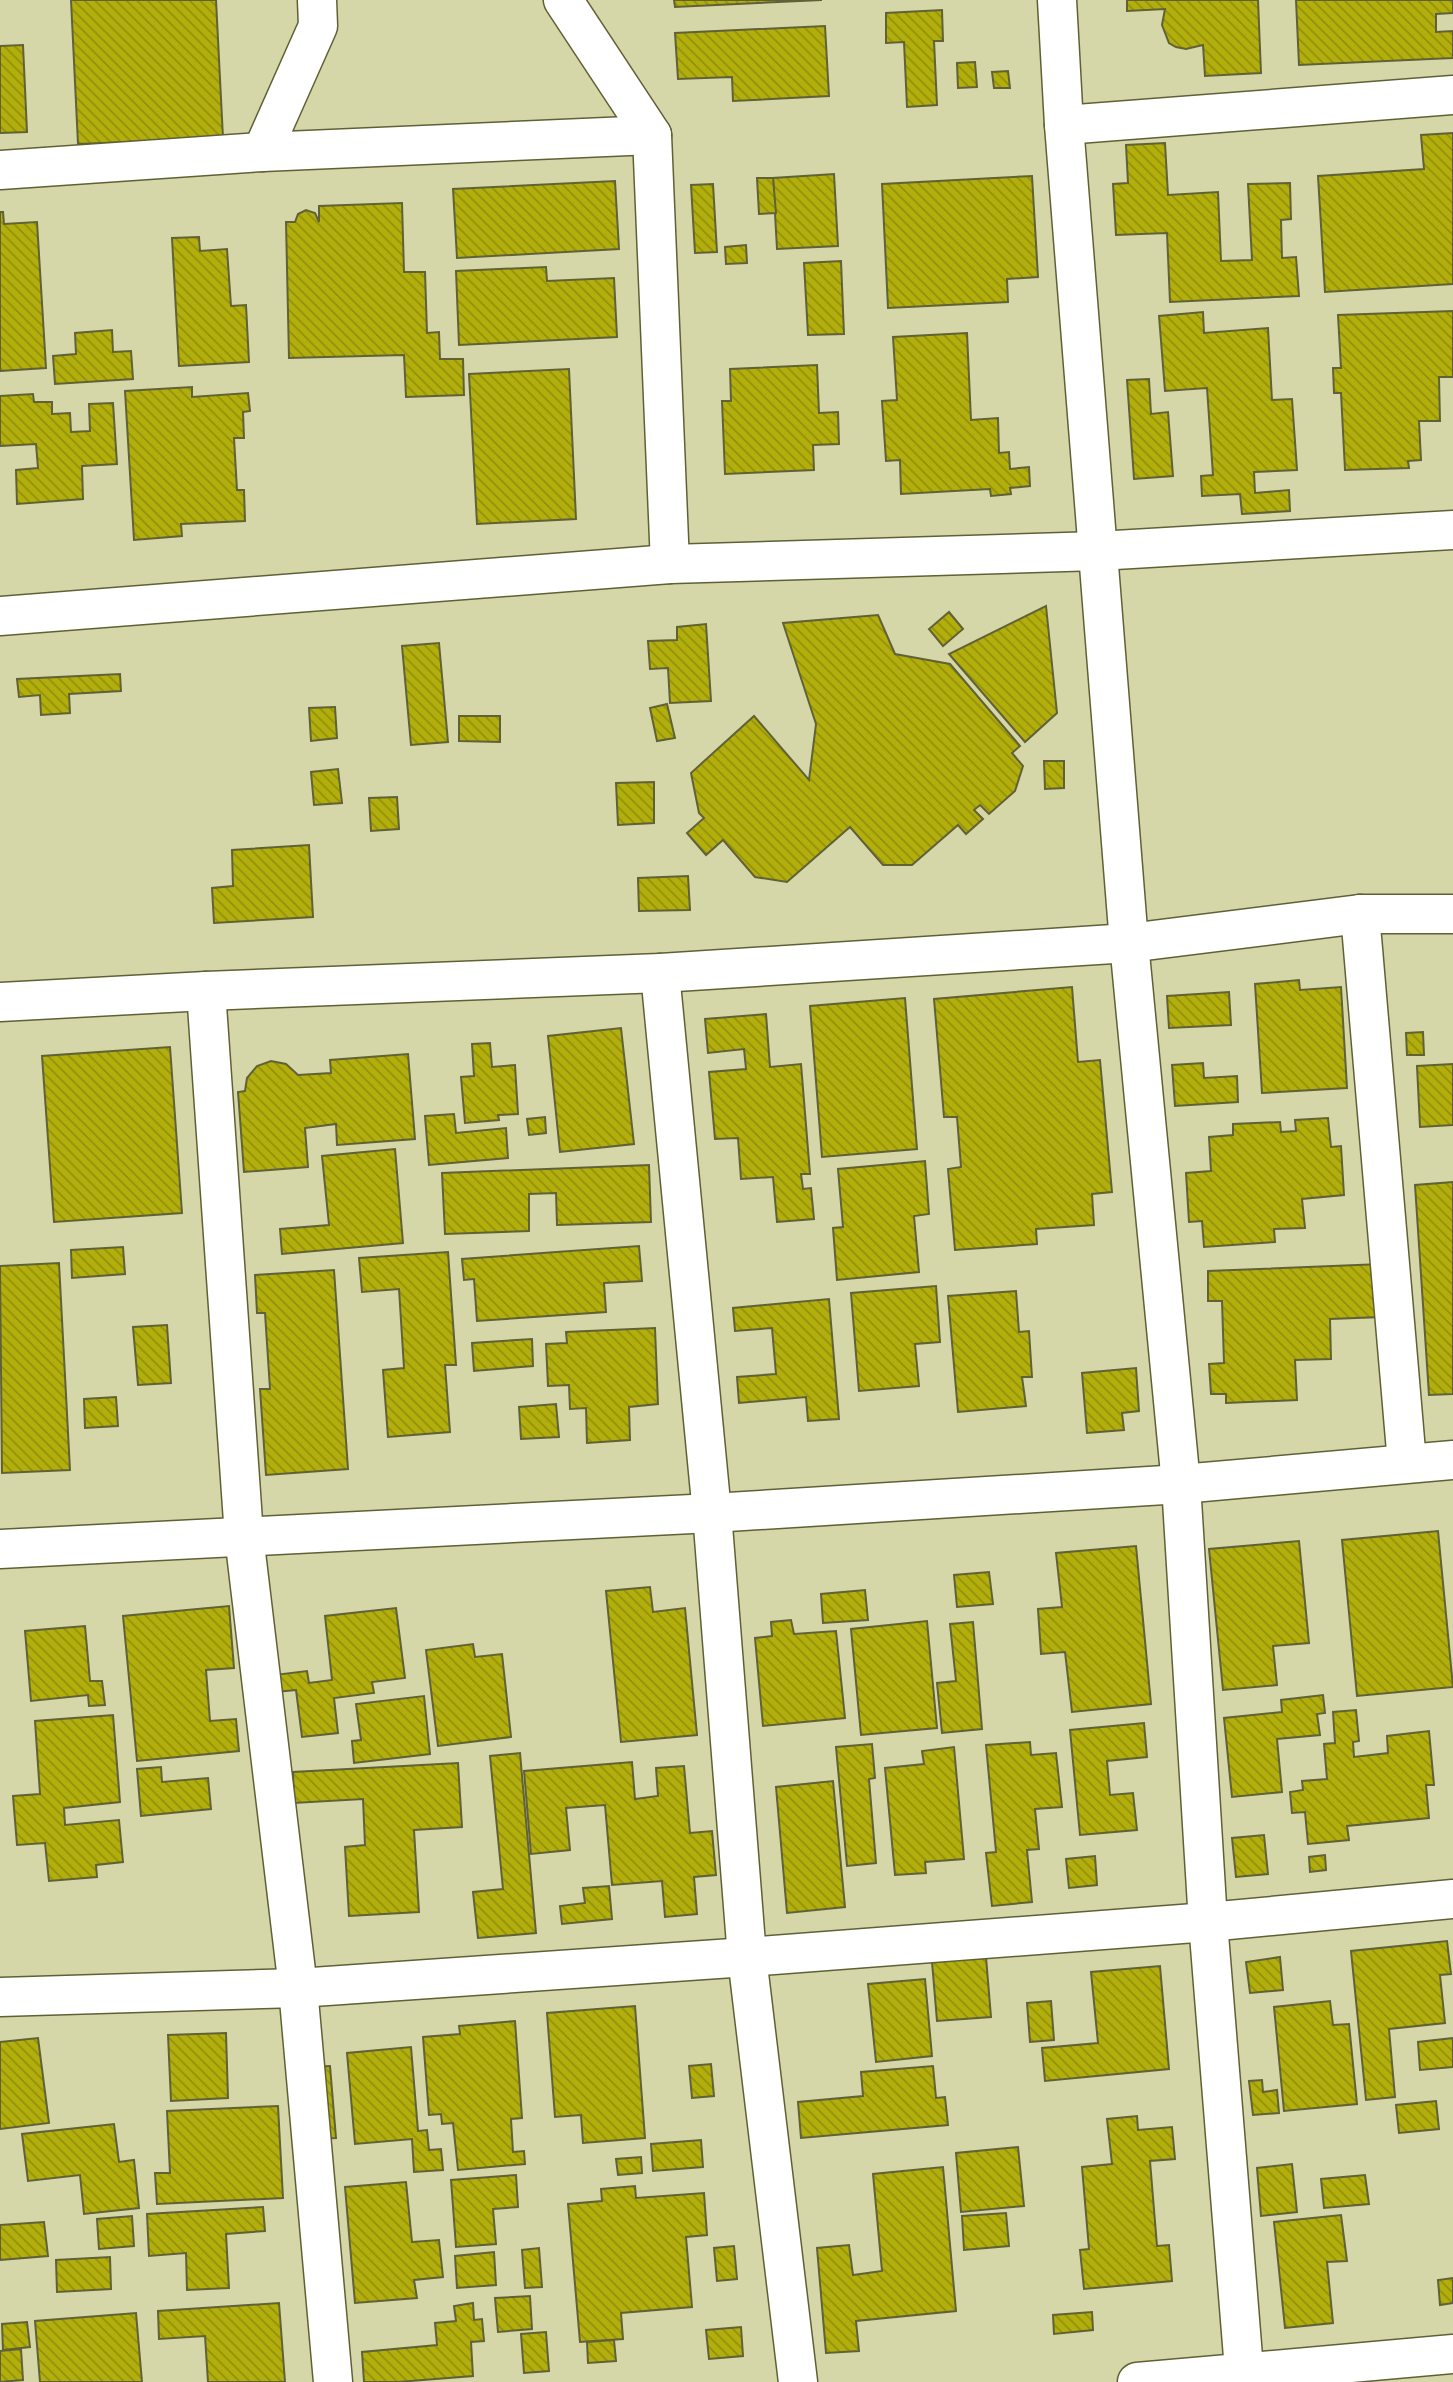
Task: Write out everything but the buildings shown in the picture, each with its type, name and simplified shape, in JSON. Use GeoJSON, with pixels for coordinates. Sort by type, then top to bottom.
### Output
{"type":"FeatureCollection","features":[{"type":"Feature","properties":{"kind":"street"},"geometry":{"type":"LineString","coordinates":[[262,152],[318,26],[317,0]]}},
{"type":"Feature","properties":{"kind":"street"},"geometry":{"type":"LineString","coordinates":[[563,0],[652,135],[670,564]]}},
{"type":"Feature","properties":{"kind":"street"},"geometry":{"type":"LineString","coordinates":[[1057,0],[1064,125],[1129,943],[1181,1484],[1208,1922],[1245,2378]]}},
{"type":"Feature","properties":{"kind":"street"},"geometry":{"type":"LineString","coordinates":[[1064,125],[1453,95]]}},
{"type":"Feature","properties":{"kind":"street"},"geometry":{"type":"LineString","coordinates":[[0,170],[262,152],[652,135]]}},
{"type":"Feature","properties":{"kind":"street"},"geometry":{"type":"LineString","coordinates":[[0,616],[670,564],[1098,551],[1453,530]]}},
{"type":"Feature","properties":{"kind":"street"},"geometry":{"type":"LineString","coordinates":[[1360,914],[1407,1463]]}},
{"type":"Feature","properties":{"kind":"street"},"geometry":{"type":"LineString","coordinates":[[0,1002],[206,991],[660,974],[1129,943],[1360,914],[1453,914]]}},
{"type":"Feature","properties":{"kind":"street"},"geometry":{"type":"LineString","coordinates":[[660,974],[712,1513],[747,1957],[798,2382]]}},
{"type":"Feature","properties":{"kind":"street"},"geometry":{"type":"LineString","coordinates":[[206,991],[244,1536],[298,1987],[333,2382]]}},
{"type":"Feature","properties":{"kind":"street"},"geometry":{"type":"LineString","coordinates":[[0,1549],[712,1513],[1181,1484],[1453,1460]]}},
{"type":"Feature","properties":{"kind":"street"},"geometry":{"type":"LineString","coordinates":[[0,1997],[298,1987],[747,1957],[1208,1922],[1453,1899]]}},
{"type":"Feature","properties":{"kind":"street"},"geometry":{"type":"LineString","coordinates":[[1137,2382],[1245,2378],[1453,2354]]}}]}
